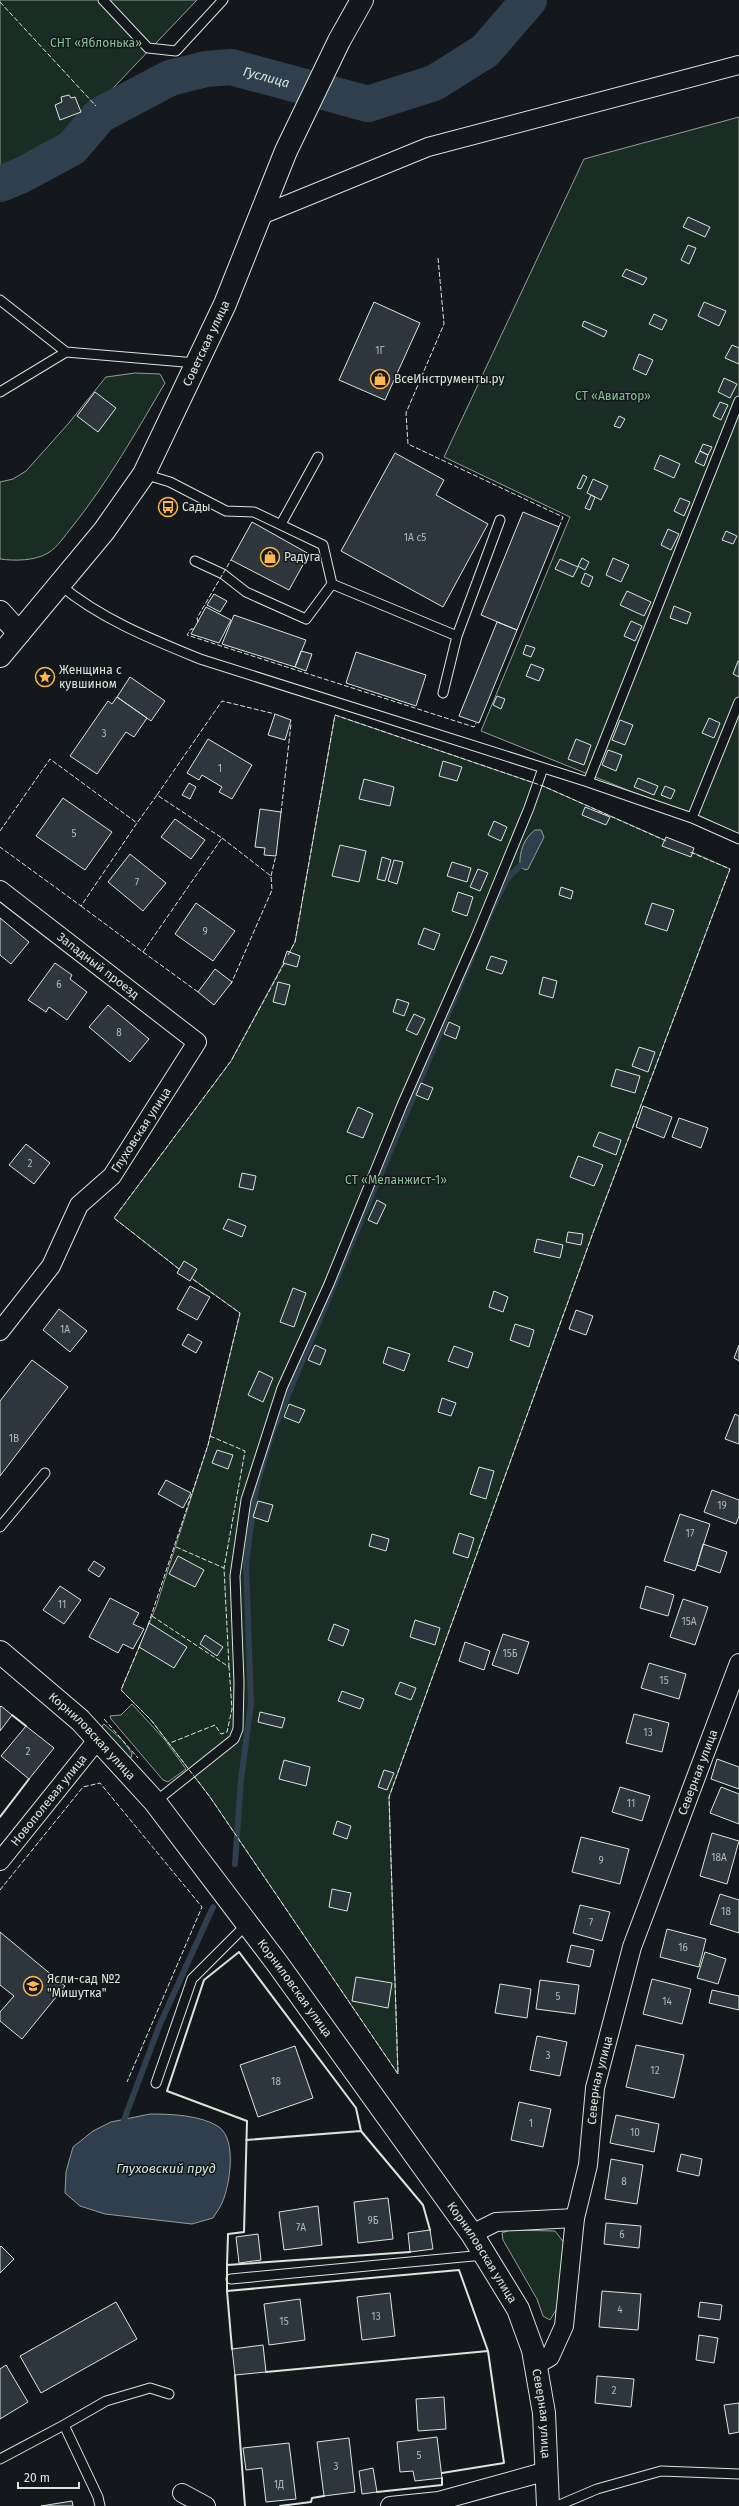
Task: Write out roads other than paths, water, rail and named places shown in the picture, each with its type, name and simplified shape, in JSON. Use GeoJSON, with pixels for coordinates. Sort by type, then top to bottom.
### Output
{"type":"FeatureCollection","features":[{"type":"Feature","properties":{"kind":"street","name":"Советская улица"},"geometry":{"type":"LineString","coordinates":[[0,656],[104,531],[144,474],[225,304],[286,151],[339,41],[362,0]]}},
{"type":"Feature","properties":{"kind":"street"},"geometry":{"type":"LineString","coordinates":[[259,216],[428,148],[739,65]]}},
{"type":"Feature","properties":{"kind":"street"},"geometry":{"type":"LineString","coordinates":[[0,612],[18,633]]}},
{"type":"Feature","properties":{"kind":"street","name":"Западный проезд"},"geometry":{"type":"LineString","coordinates":[[0,890],[197,1042]]}},
{"type":"Feature","properties":{"kind":"street","name":"Глуховская улица"},"geometry":{"type":"LineString","coordinates":[[0,1331],[51,1266],[79,1205],[112,1176],[197,1042]]}},
{"type":"Feature","properties":{"kind":"street","name":"Корниловская улица"},"geometry":{"type":"LineString","coordinates":[[0,1652],[80,1720],[98,1739],[155,1802],[247,1924],[486,2255],[518,2309],[526,2328],[536,2365]]}},
{"type":"Feature","properties":{"kind":"street","name":"Северная улица"},"geometry":{"type":"LineString","coordinates":[[548,2506],[544,2412],[536,2365],[550,2357],[564,2326],[576,2218],[588,2165],[595,2088],[632,1947],[739,1663]]}},
{"type":"Feature","properties":{"kind":"street","name":"Новополевая улица"},"geometry":{"type":"LineString","coordinates":[[0,1861],[98,1739]]}},
{"type":"Feature","properties":{"kind":"street"},"geometry":{"type":"LineString","coordinates":[[472,2234],[485,2226],[496,2222],[576,2218]]}},
{"type":"Feature","properties":{"kind":"street"},"geometry":{"type":"LineString","coordinates":[[390,2506],[440,2501],[547,2471]]}},
{"type":"Feature","properties":{"kind":"street"},"geometry":{"type":"LineString","coordinates":[[182,2493],[206,2506]]}},
{"type":"Feature","properties":{"kind":"lane"},"geometry":{"type":"LineString","coordinates":[[103,0],[148,48],[176,51],[224,0]]}},
{"type":"Feature","properties":{"kind":"lane"},"geometry":{"type":"LineString","coordinates":[[0,300],[66,352],[198,363]]}},
{"type":"Feature","properties":{"kind":"lane"},"geometry":{"type":"LineString","coordinates":[[0,392],[66,352]]}},
{"type":"Feature","properties":{"kind":"lane"},"geometry":{"type":"LineString","coordinates":[[588,782],[739,401]]}},
{"type":"Feature","properties":{"kind":"lane"},"geometry":{"type":"LineString","coordinates":[[281,524],[318,457]]}},
{"type":"Feature","properties":{"kind":"lane"},"geometry":{"type":"LineString","coordinates":[[144,474],[170,482],[226,511],[254,512],[323,545],[332,584],[306,619],[246,592],[223,574],[195,561]]}},
{"type":"Feature","properties":{"kind":"lane"},"geometry":{"type":"LineString","coordinates":[[443,693],[457,636],[500,520]]}},
{"type":"Feature","properties":{"kind":"lane"},"geometry":{"type":"LineString","coordinates":[[332,584],[457,636]]}},
{"type":"Feature","properties":{"kind":"lane"},"geometry":{"type":"LineString","coordinates":[[60,585],[83,604],[149,638],[200,659],[588,782],[692,818],[739,839]]}},
{"type":"Feature","properties":{"kind":"lane"},"geometry":{"type":"LineString","coordinates":[[692,818],[739,702]]}},
{"type":"Feature","properties":{"kind":"lane"},"geometry":{"type":"LineString","coordinates":[[155,1802],[234,1739],[238,1729],[239,1683],[235,1576],[246,1500],[282,1388],[329,1284],[402,1105],[478,932],[529,808],[543,768]]}},
{"type":"Feature","properties":{"kind":"lane"},"geometry":{"type":"LineString","coordinates":[[0,1527],[45,1473]]}},
{"type":"Feature","properties":{"kind":"lane"},"geometry":{"type":"LineString","coordinates":[[156,2083],[192,1980],[247,1924]]}},
{"type":"Feature","properties":{"kind":"lane"},"geometry":{"type":"LineString","coordinates":[[231,2279],[486,2255]]}},
{"type":"Feature","properties":{"kind":"lane"},"geometry":{"type":"LineString","coordinates":[[0,2459],[64,2426],[106,2400],[150,2388],[169,2394]]}},
{"type":"Feature","properties":{"kind":"lane"},"geometry":{"type":"LineString","coordinates":[[64,2426],[98,2497],[100,2506]]}},
{"type":"Feature","properties":{"kind":"lane"},"geometry":{"type":"LineString","coordinates":[[558,2506],[597,2490],[661,2471],[739,2474]]}},
{"type":"Feature","properties":{"kind":"water"},"geometry":{"type":"Polygon","coordinates":[[[535,830],[541,830],[544,837],[528,869],[525,870],[520,866],[521,851],[525,841],[535,830]]]}},
{"type":"Feature","properties":{"kind":"water","name":"Глуховский пруд"},"geometry":{"type":"Polygon","coordinates":[[[150,2114],[176,2115],[204,2120],[219,2127],[225,2133],[230,2152],[229,2174],[225,2195],[213,2218],[192,2224],[105,2214],[80,2206],[65,2193],[66,2172],[73,2147],[93,2131],[111,2122],[150,2114]]]}},
{"type":"Feature","properties":{"kind":"waterway","name":"Гуслица"},"geometry":{"type":"LineString","coordinates":[[0,184],[22,175],[72,148],[100,115],[170,78],[206,69],[231,67],[368,104],[434,83],[485,51],[529,0]]}},
{"type":"Feature","properties":{"kind":"waterway"},"geometry":{"type":"LineString","coordinates":[[235,1864],[241,1780],[251,1704],[246,1563],[256,1488],[272,1433],[492,909],[507,879],[520,866]]}},
{"type":"Feature","properties":{"kind":"waterway"},"geometry":{"type":"LineString","coordinates":[[124,2120],[160,2024],[213,1907]]}},
{"type":"Feature","properties":{"kind":"place","name":"ВсеИнструменты.ру"},"geometry":{"type":"Point","coordinates":[380,379]}},
{"type":"Feature","properties":{"kind":"place","name":"Сады"},"geometry":{"type":"Point","coordinates":[168,507]}},
{"type":"Feature","properties":{"kind":"place","name":"Радуга"},"geometry":{"type":"Point","coordinates":[270,557]}},
{"type":"Feature","properties":{"kind":"place","name":"Женщина с кувшином"},"geometry":{"type":"Point","coordinates":[45,677]}},
{"type":"Feature","properties":{"kind":"place","name":"Ясли-сад №2 \"Мишутка\""},"geometry":{"type":"Point","coordinates":[33,1986]}},
{"type":"Feature","properties":{"kind":"park label","name":"СНТ «Яблонька»"},"geometry":{"type":"Point","coordinates":[96,43]}},
{"type":"Feature","properties":{"kind":"park label","name":"СТ «Авиатор»"},"geometry":{"type":"Point","coordinates":[613,396]}},
{"type":"Feature","properties":{"kind":"park label","name":"СТ «Меланжист-1»"},"geometry":{"type":"Point","coordinates":[396,1180]}}]}
